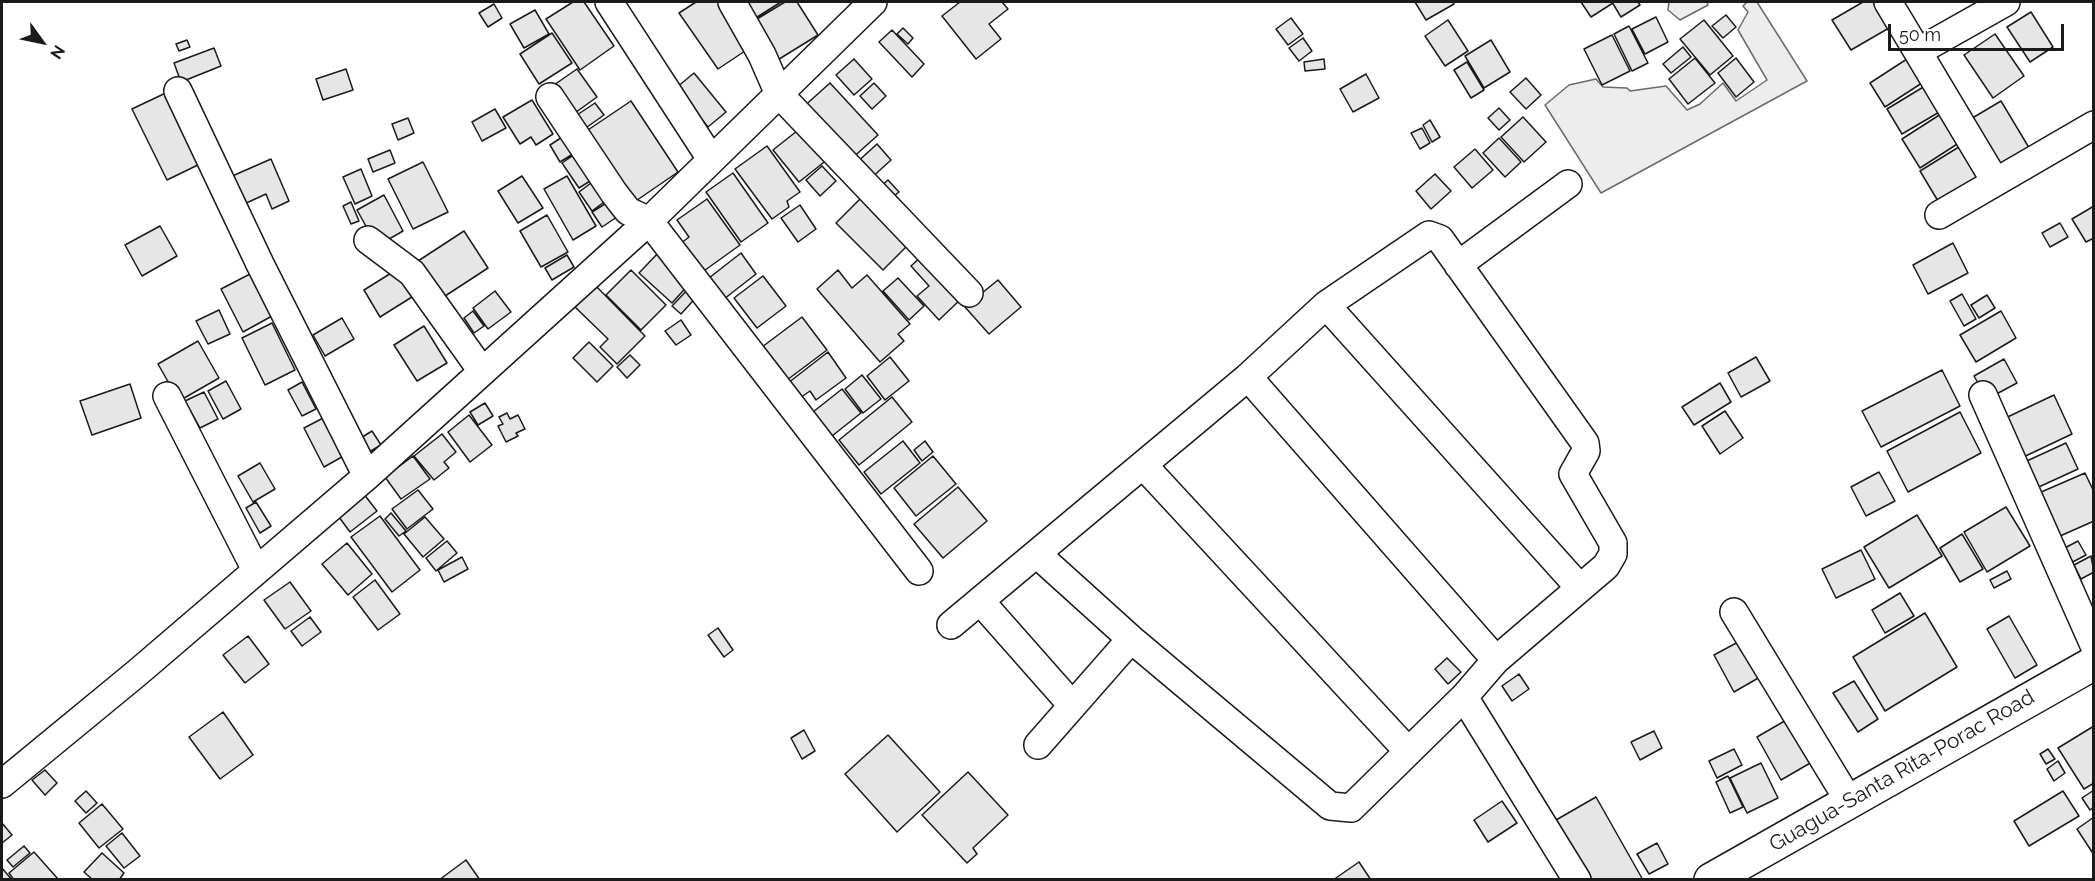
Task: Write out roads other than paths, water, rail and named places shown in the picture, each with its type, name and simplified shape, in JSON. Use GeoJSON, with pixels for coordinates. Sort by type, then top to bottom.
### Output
{"type":"FeatureCollection","features":[{"type":"Feature","properties":{"kind":"main road","name":"Guagua-Santa Rita-Porac Road"},"geometry":{"type":"LineString","coordinates":[[1711,879],[2094,663]]}},
{"type":"Feature","properties":{"kind":"street"},"geometry":{"type":"LineString","coordinates":[[609,2],[711,159]]}},
{"type":"Feature","properties":{"kind":"street"},"geometry":{"type":"LineString","coordinates":[[732,2],[762,55],[778,94],[969,293]]}},
{"type":"Feature","properties":{"kind":"street"},"geometry":{"type":"LineString","coordinates":[[2,784],[367,476],[649,221],[873,2]]}},
{"type":"Feature","properties":{"kind":"street"},"geometry":{"type":"LineString","coordinates":[[1888,2],[1995,181]]}},
{"type":"Feature","properties":{"kind":"street"},"geometry":{"type":"LineString","coordinates":[[1919,51],[2006,2]]}},
{"type":"Feature","properties":{"kind":"street"},"geometry":{"type":"LineString","coordinates":[[178,91],[260,264],[367,476]]}},
{"type":"Feature","properties":{"kind":"street"},"geometry":{"type":"LineString","coordinates":[[550,97],[628,211],[649,221],[919,571]]}},
{"type":"Feature","properties":{"kind":"street"},"geometry":{"type":"LineString","coordinates":[[1939,215],[2094,125]]}},
{"type":"Feature","properties":{"kind":"street"},"geometry":{"type":"LineString","coordinates":[[1458,265],[1568,184]]}},
{"type":"Feature","properties":{"kind":"street"},"geometry":{"type":"LineString","coordinates":[[951,625],[1038,555],[1248,377],[1326,306],[1429,235],[1440,238],[1586,443],[1586,451],[1574,474],[1613,543],[1614,554],[1606,566],[1496,660],[1464,697],[1407,750],[1351,808],[1330,806],[1131,639],[1038,555]]}},
{"type":"Feature","properties":{"kind":"street"},"geometry":{"type":"LineString","coordinates":[[368,240],[412,273],[482,370]]}},
{"type":"Feature","properties":{"kind":"street"},"geometry":{"type":"LineString","coordinates":[[1326,306],[1579,587]]}},
{"type":"Feature","properties":{"kind":"street"},"geometry":{"type":"LineString","coordinates":[[1248,377],[1496,660]]}},
{"type":"Feature","properties":{"kind":"street"},"geometry":{"type":"LineString","coordinates":[[1983,395],[2094,645]]}},
{"type":"Feature","properties":{"kind":"street"},"geometry":{"type":"LineString","coordinates":[[166,396],[256,570]]}},
{"type":"Feature","properties":{"kind":"street"},"geometry":{"type":"LineString","coordinates":[[1143,465],[1407,750]]}},
{"type":"Feature","properties":{"kind":"street"},"geometry":{"type":"LineString","coordinates":[[981,602],[1072,705]]}},
{"type":"Feature","properties":{"kind":"street"},"geometry":{"type":"LineString","coordinates":[[1734,612],[1849,801]]}},
{"type":"Feature","properties":{"kind":"street"},"geometry":{"type":"LineString","coordinates":[[1038,745],[1131,639]]}},
{"type":"Feature","properties":{"kind":"street"},"geometry":{"type":"LineString","coordinates":[[1464,697],[1577,879]]}}]}
